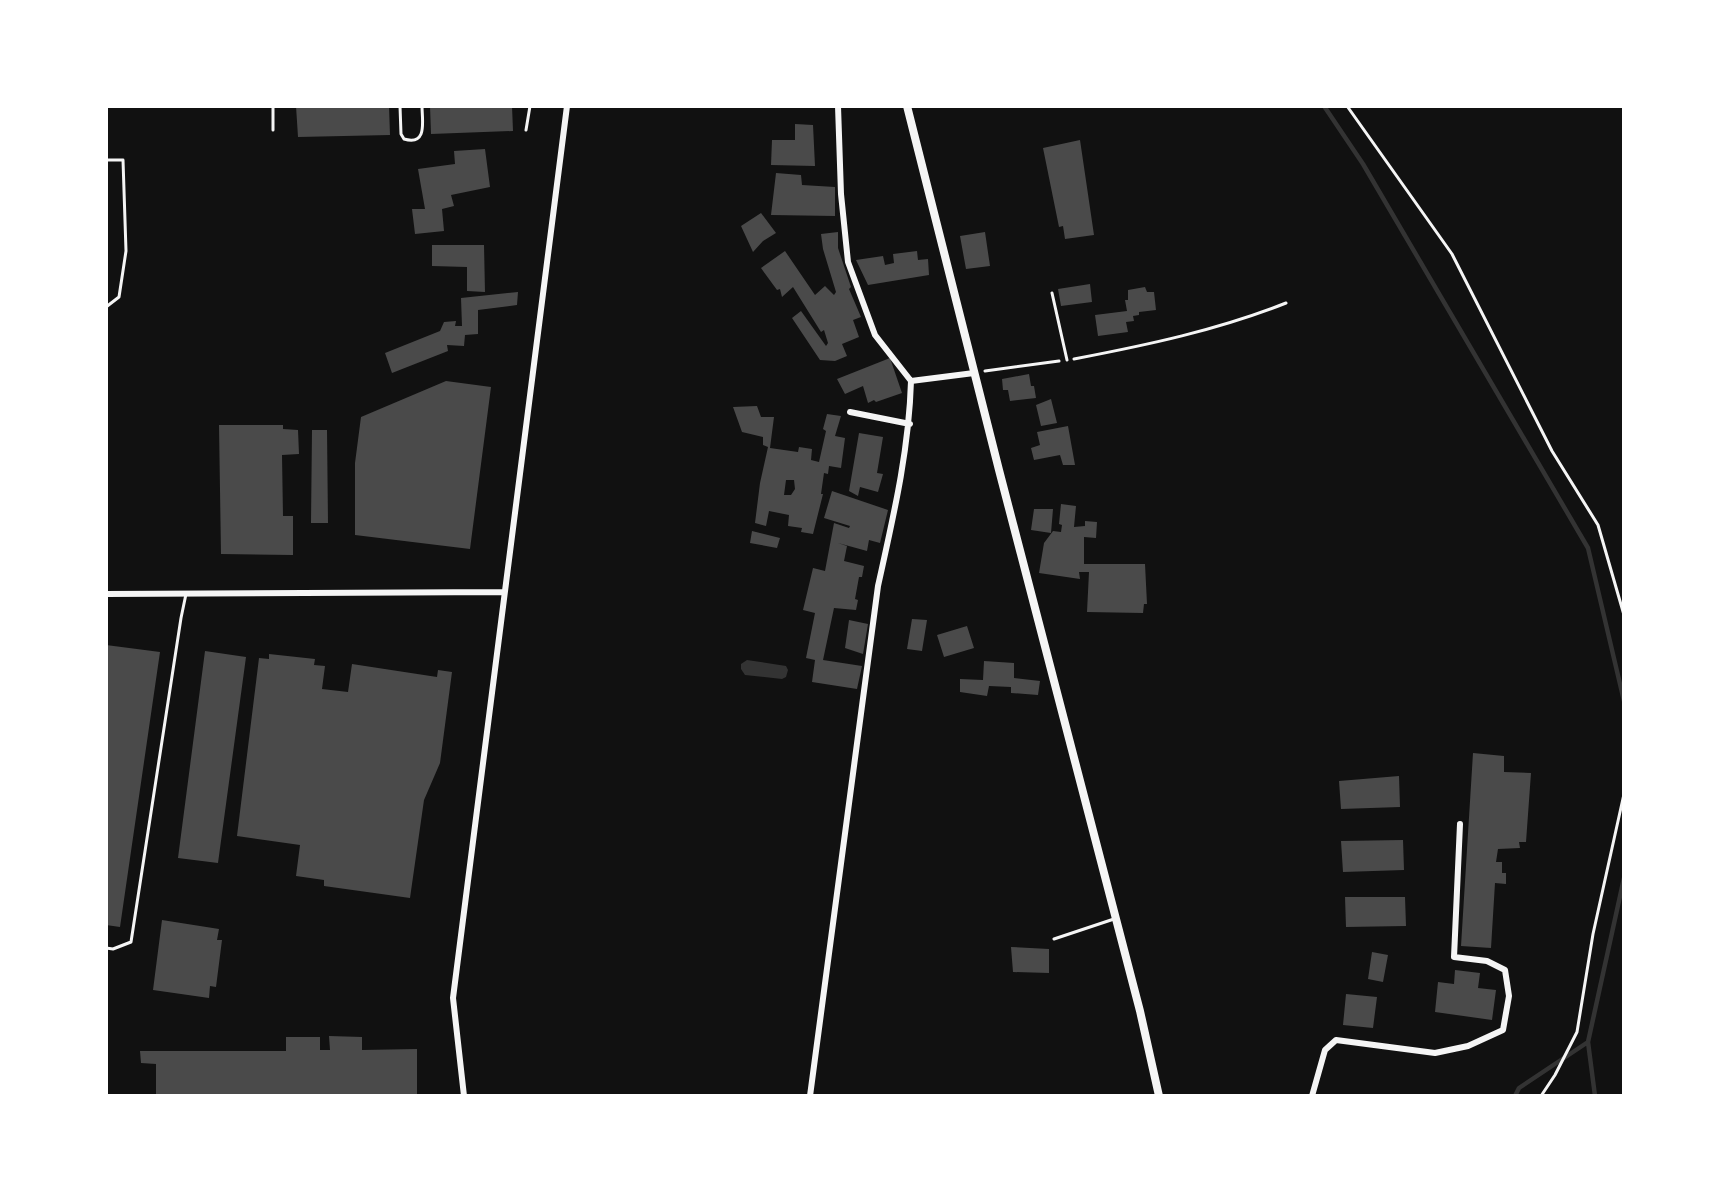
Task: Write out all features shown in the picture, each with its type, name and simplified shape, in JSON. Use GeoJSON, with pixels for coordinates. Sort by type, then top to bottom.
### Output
{"type":"FeatureCollection","features":[{"type":"Feature","properties":{"kind":"street"},"geometry":{"type":"LineString","coordinates":[[464,1095],[453,998],[567,106]]}},
{"type":"Feature","properties":{"kind":"street"},"geometry":{"type":"LineString","coordinates":[[810,1095],[878,586],[892,526],[910,424],[911,381],[875,334],[849,262],[841,194],[838,106]]}},
{"type":"Feature","properties":{"kind":"street"},"geometry":{"type":"LineString","coordinates":[[907,106],[1140,1011],[1159,1095]]}},
{"type":"Feature","properties":{"kind":"street"},"geometry":{"type":"LineString","coordinates":[[911,381],[974,373]]}},
{"type":"Feature","properties":{"kind":"street"},"geometry":{"type":"LineString","coordinates":[[850,412],[910,424]]}},
{"type":"Feature","properties":{"kind":"street"},"geometry":{"type":"LineString","coordinates":[[106,594],[504,592]]}},
{"type":"Feature","properties":{"kind":"street"},"geometry":{"type":"LineString","coordinates":[[1312,1095],[1325,1050],[1336,1040],[1435,1053],[1468,1046],[1503,1030],[1509,996],[1505,970],[1486,962],[1454,957],[1460,824]]}},
{"type":"Feature","properties":{"kind":"lane"},"geometry":{"type":"LineString","coordinates":[[273,106],[273,130]]}},
{"type":"Feature","properties":{"kind":"lane"},"geometry":{"type":"LineString","coordinates":[[400,106],[401,134],[406,140],[415,140],[422,133],[422,106]]}},
{"type":"Feature","properties":{"kind":"lane"},"geometry":{"type":"LineString","coordinates":[[526,130],[530,106]]}},
{"type":"Feature","properties":{"kind":"lane"},"geometry":{"type":"LineString","coordinates":[[106,160],[123,160],[126,251],[118,297],[106,307]]}},
{"type":"Feature","properties":{"kind":"lane"},"geometry":{"type":"LineString","coordinates":[[1053,293],[1067,360]]}},
{"type":"Feature","properties":{"kind":"lane"},"geometry":{"type":"LineString","coordinates":[[106,948],[113,949],[131,942],[186,594]]}},
{"type":"Feature","properties":{"kind":"lane"},"geometry":{"type":"LineString","coordinates":[[1054,939],[1116,918]]}},
{"type":"Feature","properties":{"kind":"path"},"geometry":{"type":"LineString","coordinates":[[1347,106],[1452,254],[1552,451],[1598,525],[1623,615]]}},
{"type":"Feature","properties":{"kind":"path"},"geometry":{"type":"LineString","coordinates":[[974,373],[1067,360],[1148,345],[1244,320],[1286,303]]}},
{"type":"Feature","properties":{"kind":"path"},"geometry":{"type":"LineString","coordinates":[[1541,1095],[1555,1075],[1577,1032],[1593,934],[1623,794]]}},
{"type":"Feature","properties":{"kind":"shaded area"},"geometry":{"type":"Polygon","coordinates":[[[747,660],[786,666],[788,670],[786,677],[782,679],[745,675],[741,664],[747,660]]]}},
{"type":"Feature","properties":{"kind":"building"},"geometry":{"type":"Polygon","coordinates":[[[296,106],[389,106],[390,135],[298,137],[296,106]]]}},
{"type":"Feature","properties":{"kind":"building"},"geometry":{"type":"Polygon","coordinates":[[[430,106],[512,106],[513,131],[431,134],[430,106]]]}},
{"type":"Feature","properties":{"kind":"building"},"geometry":{"type":"Polygon","coordinates":[[[795,124],[813,125],[815,166],[771,165],[772,140],[795,140],[795,124]]]}},
{"type":"Feature","properties":{"kind":"building"},"geometry":{"type":"Polygon","coordinates":[[[1080,140],[1094,235],[1065,239],[1063,226],[1059,227],[1043,148],[1080,140]]]}},
{"type":"Feature","properties":{"kind":"building"},"geometry":{"type":"Polygon","coordinates":[[[485,149],[490,187],[451,195],[454,206],[442,209],[444,231],[415,234],[412,209],[425,209],[418,169],[455,164],[454,151],[485,149]]]}},
{"type":"Feature","properties":{"kind":"building"},"geometry":{"type":"Polygon","coordinates":[[[776,173],[801,175],[802,185],[835,187],[835,216],[771,215],[776,173]]]}},
{"type":"Feature","properties":{"kind":"building"},"geometry":{"type":"Polygon","coordinates":[[[761,213],[776,233],[763,241],[753,252],[741,226],[761,213]]]}},
{"type":"Feature","properties":{"kind":"building"},"geometry":{"type":"Polygon","coordinates":[[[838,232],[838,248],[851,287],[849,289],[861,317],[853,320],[859,337],[842,344],[847,356],[835,361],[820,360],[792,318],[801,311],[826,346],[828,343],[824,330],[821,332],[793,287],[782,297],[780,289],[777,290],[761,268],[785,251],[815,295],[825,286],[834,295],[836,292],[823,249],[821,234],[838,232]]]}},
{"type":"Feature","properties":{"kind":"building"},"geometry":{"type":"Polygon","coordinates":[[[985,232],[990,266],[966,269],[960,236],[985,232]]]}},
{"type":"Feature","properties":{"kind":"building"},"geometry":{"type":"Polygon","coordinates":[[[432,245],[484,245],[485,292],[467,291],[467,267],[432,266],[432,245]]]}},
{"type":"Feature","properties":{"kind":"building"},"geometry":{"type":"Polygon","coordinates":[[[917,251],[918,260],[928,259],[929,275],[868,285],[856,260],[883,256],[885,265],[894,263],[893,254],[917,251]]]}},
{"type":"Feature","properties":{"kind":"building"},"geometry":{"type":"Polygon","coordinates":[[[1090,284],[1092,302],[1061,306],[1058,289],[1090,284]]]}},
{"type":"Feature","properties":{"kind":"building"},"geometry":{"type":"Polygon","coordinates":[[[1145,287],[1147,292],[1154,292],[1156,310],[1139,312],[1139,315],[1133,316],[1134,321],[1126,322],[1128,332],[1098,336],[1095,315],[1127,311],[1125,300],[1128,300],[1128,290],[1145,287]]]}},
{"type":"Feature","properties":{"kind":"building"},"geometry":{"type":"Polygon","coordinates":[[[518,292],[517,305],[478,310],[478,334],[465,335],[464,346],[447,345],[448,351],[392,373],[385,353],[440,331],[444,322],[456,321],[455,326],[462,326],[461,298],[518,292]]]}},
{"type":"Feature","properties":{"kind":"building"},"geometry":{"type":"Polygon","coordinates":[[[890,358],[902,393],[868,403],[863,386],[845,394],[837,379],[890,358]]]}},
{"type":"Feature","properties":{"kind":"building"},"geometry":{"type":"Polygon","coordinates":[[[1029,374],[1036,398],[1010,401],[1008,390],[1003,390],[1002,379],[1029,374]]]}},
{"type":"Feature","properties":{"kind":"building"},"geometry":{"type":"Polygon","coordinates":[[[446,381],[491,387],[470,549],[355,535],[355,463],[361,417],[446,381]]]}},
{"type":"Feature","properties":{"kind":"building"},"geometry":{"type":"Polygon","coordinates":[[[1051,399],[1057,423],[1041,426],[1036,405],[1051,399]]]}},
{"type":"Feature","properties":{"kind":"building"},"geometry":{"type":"Polygon","coordinates":[[[757,406],[761,417],[774,417],[770,448],[798,452],[799,447],[812,449],[811,460],[819,462],[826,431],[823,429],[827,414],[841,416],[835,436],[845,438],[841,468],[829,466],[828,474],[824,473],[821,494],[823,494],[813,534],[801,532],[802,528],[788,526],[789,515],[769,511],[766,526],[755,523],[760,483],[768,447],[763,445],[763,437],[742,432],[733,407],[757,406]],[[786,480],[784,495],[791,495],[795,489],[794,480],[786,480]]]}},
{"type":"Feature","properties":{"kind":"building"},"geometry":{"type":"Polygon","coordinates":[[[219,425],[283,425],[283,429],[298,430],[299,454],[282,455],[283,516],[293,516],[293,555],[221,554],[219,425]]]}},
{"type":"Feature","properties":{"kind":"building"},"geometry":{"type":"Polygon","coordinates":[[[1068,426],[1075,465],[1063,465],[1060,455],[1034,460],[1031,448],[1040,445],[1037,432],[1068,426]]]}},
{"type":"Feature","properties":{"kind":"building"},"geometry":{"type":"Polygon","coordinates":[[[312,430],[327,430],[328,523],[311,523],[312,430]]]}},
{"type":"Feature","properties":{"kind":"building"},"geometry":{"type":"Polygon","coordinates":[[[859,433],[883,437],[877,473],[883,474],[878,492],[860,487],[858,496],[849,491],[859,433]]]}},
{"type":"Feature","properties":{"kind":"building"},"geometry":{"type":"Polygon","coordinates":[[[832,491],[888,510],[880,543],[869,540],[867,551],[838,543],[847,546],[844,561],[864,566],[862,577],[859,577],[855,599],[858,600],[856,610],[834,608],[823,660],[862,666],[857,689],[812,682],[815,660],[806,658],[815,613],[803,610],[813,568],[825,571],[834,523],[849,528],[850,526],[824,518],[832,491]]]}},
{"type":"Feature","properties":{"kind":"building"},"geometry":{"type":"Polygon","coordinates":[[[1061,504],[1076,506],[1074,527],[1085,526],[1085,521],[1097,522],[1096,538],[1084,537],[1084,564],[1145,564],[1147,604],[1144,604],[1143,613],[1087,612],[1089,572],[1079,572],[1080,579],[1039,573],[1044,543],[1053,531],[1061,532],[1062,525],[1059,524],[1061,504]]]}},
{"type":"Feature","properties":{"kind":"building"},"geometry":{"type":"Polygon","coordinates":[[[1034,509],[1053,509],[1051,533],[1031,530],[1034,509]]]}},
{"type":"Feature","properties":{"kind":"building"},"geometry":{"type":"Polygon","coordinates":[[[752,531],[780,538],[777,548],[750,543],[752,531]]]}},
{"type":"Feature","properties":{"kind":"building"},"geometry":{"type":"Polygon","coordinates":[[[912,619],[927,620],[922,651],[907,649],[912,619]]]}},
{"type":"Feature","properties":{"kind":"building"},"geometry":{"type":"Polygon","coordinates":[[[849,620],[868,624],[863,654],[845,648],[849,620]]]}},
{"type":"Feature","properties":{"kind":"building"},"geometry":{"type":"Polygon","coordinates":[[[967,626],[974,648],[944,657],[937,635],[967,626]]]}},
{"type":"Feature","properties":{"kind":"building"},"geometry":{"type":"Polygon","coordinates":[[[106,645],[160,652],[120,927],[106,925],[106,645]]]}},
{"type":"Feature","properties":{"kind":"building"},"geometry":{"type":"Polygon","coordinates":[[[205,651],[246,657],[218,863],[178,858],[205,651]]]}},
{"type":"Feature","properties":{"kind":"building"},"geometry":{"type":"Polygon","coordinates":[[[269,654],[315,659],[314,665],[325,666],[322,689],[348,692],[352,664],[437,677],[438,670],[452,672],[440,763],[424,800],[410,898],[324,886],[324,880],[296,876],[300,845],[237,836],[259,658],[269,659],[269,654]]]}},
{"type":"Feature","properties":{"kind":"building"},"geometry":{"type":"Polygon","coordinates":[[[984,661],[1014,663],[1014,678],[1040,681],[1038,695],[1011,693],[1011,687],[989,686],[987,696],[960,692],[960,679],[983,680],[984,661]]]}},
{"type":"Feature","properties":{"kind":"building"},"geometry":{"type":"Polygon","coordinates":[[[1473,753],[1504,756],[1504,772],[1531,773],[1526,842],[1519,842],[1520,848],[1498,849],[1496,862],[1502,862],[1502,873],[1506,873],[1506,884],[1495,883],[1491,948],[1461,946],[1473,753]]]}},
{"type":"Feature","properties":{"kind":"building"},"geometry":{"type":"Polygon","coordinates":[[[1399,776],[1400,807],[1341,809],[1339,781],[1399,776]]]}},
{"type":"Feature","properties":{"kind":"building"},"geometry":{"type":"Polygon","coordinates":[[[1403,840],[1404,870],[1343,872],[1341,841],[1403,840]]]}},
{"type":"Feature","properties":{"kind":"building"},"geometry":{"type":"Polygon","coordinates":[[[1345,897],[1405,897],[1406,926],[1346,927],[1345,897]]]}},
{"type":"Feature","properties":{"kind":"building"},"geometry":{"type":"Polygon","coordinates":[[[162,920],[219,929],[217,940],[222,940],[216,987],[210,986],[209,998],[153,990],[162,920]]]}},
{"type":"Feature","properties":{"kind":"building"},"geometry":{"type":"Polygon","coordinates":[[[1011,947],[1049,949],[1049,973],[1013,972],[1011,947]]]}},
{"type":"Feature","properties":{"kind":"building"},"geometry":{"type":"Polygon","coordinates":[[[1372,952],[1388,955],[1383,982],[1368,979],[1372,952]]]}},
{"type":"Feature","properties":{"kind":"building"},"geometry":{"type":"Polygon","coordinates":[[[1455,970],[1480,973],[1478,988],[1496,990],[1492,1020],[1435,1012],[1438,982],[1454,984],[1455,970]]]}},
{"type":"Feature","properties":{"kind":"building"},"geometry":{"type":"Polygon","coordinates":[[[1346,994],[1377,997],[1373,1028],[1343,1025],[1346,994]]]}},
{"type":"Feature","properties":{"kind":"building"},"geometry":{"type":"Polygon","coordinates":[[[329,1036],[362,1037],[362,1050],[417,1049],[417,1095],[156,1095],[156,1064],[141,1063],[140,1051],[286,1051],[286,1037],[320,1037],[320,1050],[330,1050],[329,1036]]]}},
{"type":"Feature","properties":{"kind":"waterway"},"geometry":{"type":"LineString","coordinates":[[1324,106],[1363,164],[1588,548],[1624,701]]}},
{"type":"Feature","properties":{"kind":"waterway"},"geometry":{"type":"LineString","coordinates":[[1515,1096],[1519,1088],[1588,1042],[1624,878]]}},
{"type":"Feature","properties":{"kind":"waterway"},"geometry":{"type":"LineString","coordinates":[[1588,1042],[1595,1096]]}}]}
